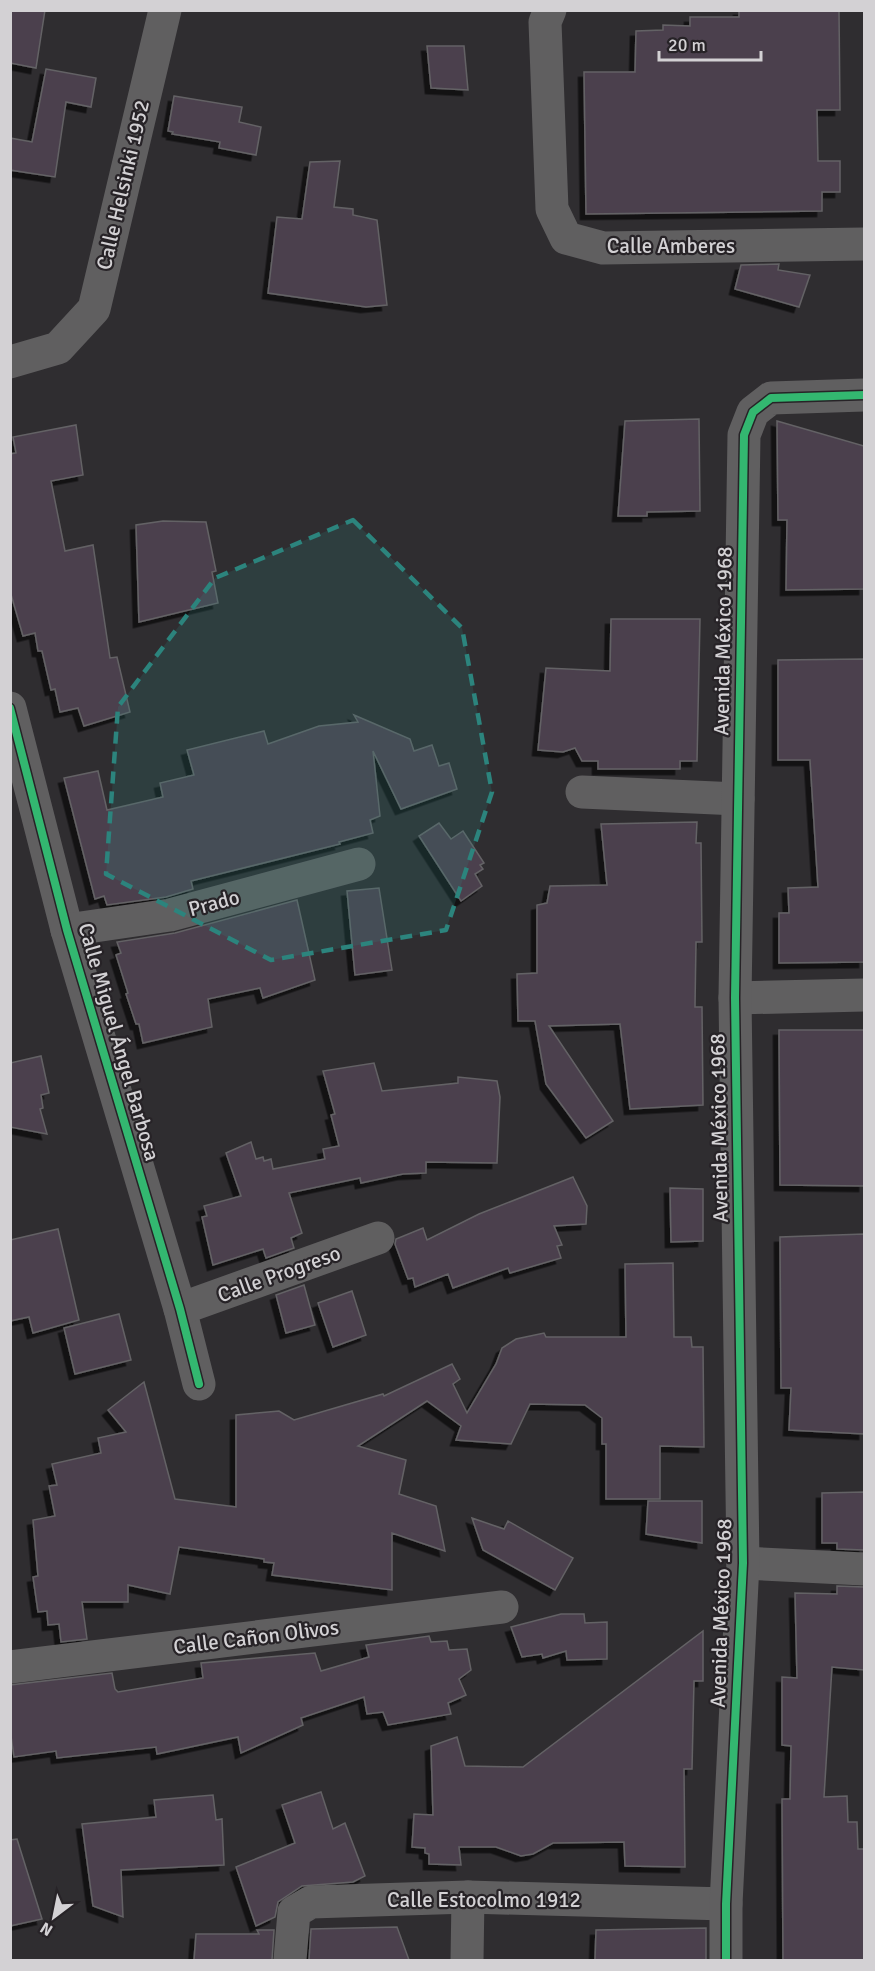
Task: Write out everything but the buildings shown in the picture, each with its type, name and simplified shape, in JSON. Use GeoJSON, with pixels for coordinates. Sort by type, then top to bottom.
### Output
{"type":"FeatureCollection","features":[{"type":"Feature","properties":{"kind":"street","name":"Calle Helsinki 1952"},"geometry":{"type":"LineString","coordinates":[[10,362],[58,348],[94,309],[165,10]]}},
{"type":"Feature","properties":{"kind":"street","name":"Calle Amberes"},"geometry":{"type":"LineString","coordinates":[[550,10],[545,22],[552,209],[566,238],[603,248],[864,244]]}},
{"type":"Feature","properties":{"kind":"street","name":"Avenida México 1968"},"geometry":{"type":"LineString","coordinates":[[726,1960],[726,1904],[743,1563],[735,998],[744,435],[753,412],[771,398],[864,395]]}},
{"type":"Feature","properties":{"kind":"street","name":"Calle Miguel Ángel Barbosa"},"geometry":{"type":"LineString","coordinates":[[10,708],[67,930],[180,1309],[199,1384]]}},
{"type":"Feature","properties":{"kind":"street"},"geometry":{"type":"LineString","coordinates":[[582,792],[738,799]]}},
{"type":"Feature","properties":{"kind":"street","name":"Prado"},"geometry":{"type":"LineString","coordinates":[[67,930],[170,915],[359,864]]}},
{"type":"Feature","properties":{"kind":"street"},"geometry":{"type":"LineString","coordinates":[[735,998],[864,995]]}},
{"type":"Feature","properties":{"kind":"street","name":"Calle Progreso"},"geometry":{"type":"LineString","coordinates":[[180,1309],[378,1238]]}},
{"type":"Feature","properties":{"kind":"street"},"geometry":{"type":"LineString","coordinates":[[743,1563],[864,1569]]}},
{"type":"Feature","properties":{"kind":"street","name":"Calle Cañon Olivos"},"geometry":{"type":"LineString","coordinates":[[10,1667],[502,1607]]}},
{"type":"Feature","properties":{"kind":"street"},"geometry":{"type":"LineString","coordinates":[[467,1960],[468,1897]]}},
{"type":"Feature","properties":{"kind":"street","name":"Calle Estocolmo 1912"},"geometry":{"type":"LineString","coordinates":[[290,1960],[294,1912],[311,1902],[468,1897],[726,1904]]}},
{"type":"Feature","properties":{"kind":"highlighted area"},"geometry":{"type":"Polygon","coordinates":[[[353,520],[462,628],[492,792],[446,930],[271,960],[106,874],[118,707],[215,578],[353,520]]]}},
{"type":"Feature","properties":{"kind":"cycle path"},"geometry":{"type":"LineString","coordinates":[[726,1960],[726,1904],[743,1563],[735,998],[744,435],[753,412],[771,398],[864,395]]}},
{"type":"Feature","properties":{"kind":"cycle path"},"geometry":{"type":"LineString","coordinates":[[10,708],[67,930],[180,1309],[199,1384]]}}]}
